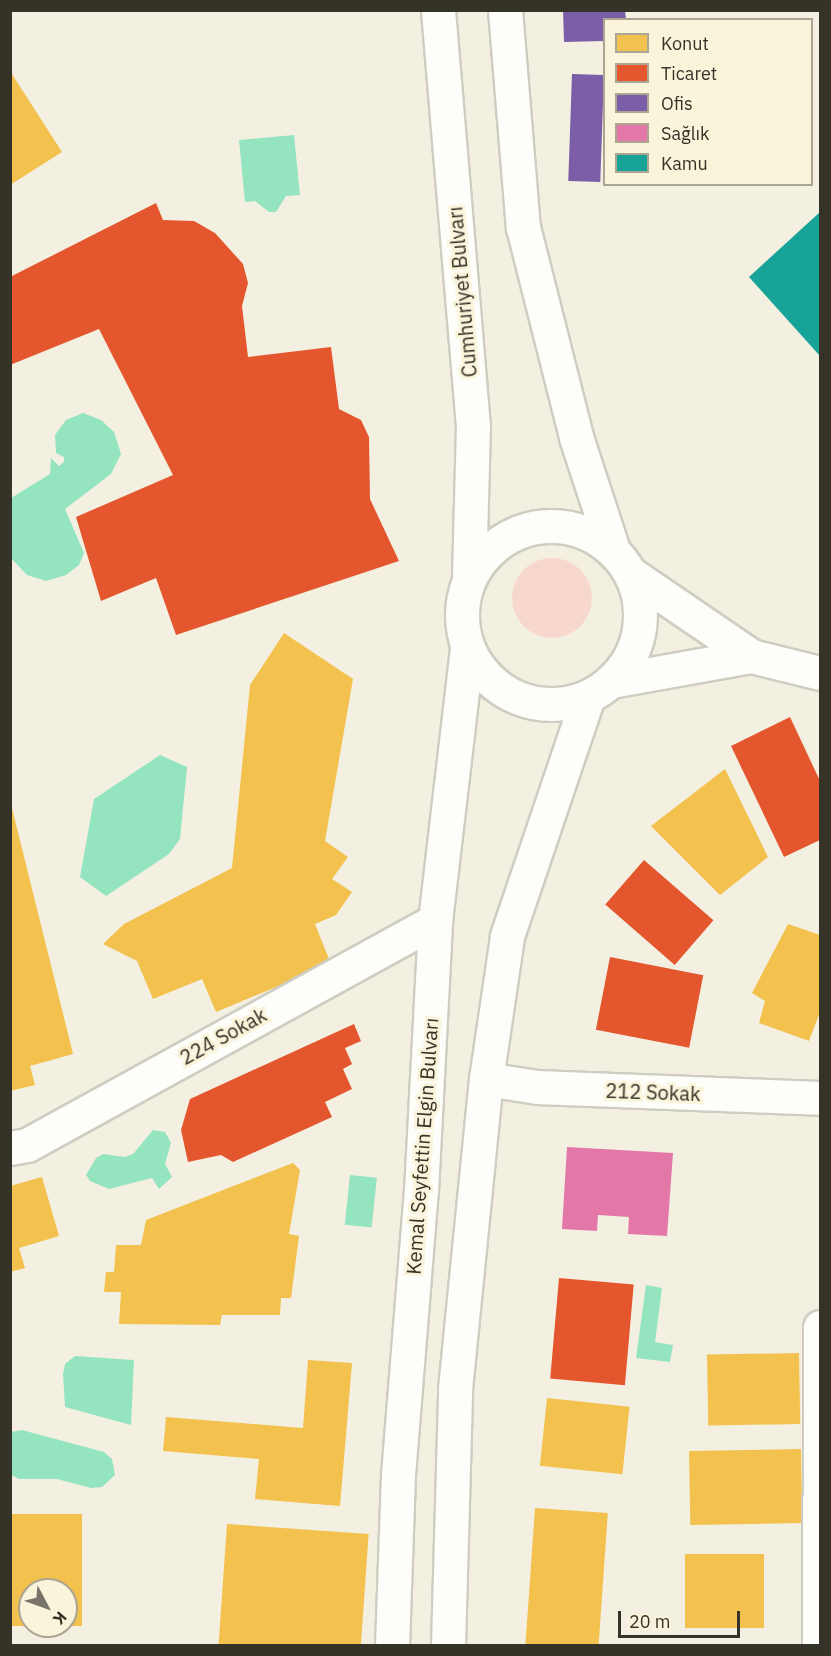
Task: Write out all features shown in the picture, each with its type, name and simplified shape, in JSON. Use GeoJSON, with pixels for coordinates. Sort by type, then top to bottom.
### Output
{"type":"FeatureCollection","features":[{"type":"Feature","properties":{"kind":"main road","name":"Cumhuriyet Bulvarı"},"geometry":{"type":"LineString","coordinates":[[438,10],[473,425],[469,575]]}},
{"type":"Feature","properties":{"kind":"main road"},"geometry":{"type":"LineString","coordinates":[[448,1646],[455,1389],[486,1079],[507,936],[599,689],[628,658],[638,631],[639,602],[576,437],[523,227],[505,10]]}},
{"type":"Feature","properties":{"kind":"main road"},"geometry":{"type":"LineString","coordinates":[[751,656],[599,689],[560,705],[532,704],[505,694],[483,677],[467,647],[469,575],[490,547],[531,526],[561,525],[589,533],[622,562],[751,656],[805,669]]}},
{"type":"Feature","properties":{"kind":"main road","name":"Kemal Seyfettin Elgin Bulvarı"},"geometry":{"type":"LineString","coordinates":[[392,1646],[398,1475],[421,1191],[435,921],[467,647]]}},
{"type":"Feature","properties":{"kind":"main road","name":"224 Sokak"},"geometry":{"type":"LineString","coordinates":[[10,1148],[27,1144],[435,921]]}},
{"type":"Feature","properties":{"kind":"main road","name":"212 Sokak"},"geometry":{"type":"LineString","coordinates":[[486,1079],[537,1087],[820,1098]]}},
{"type":"Feature","properties":{"kind":"main road"},"geometry":{"type":"LineString","coordinates":[[819,1646],[820,1327]]}},
{"type":"Feature","properties":{"kind":"shaded area"},"geometry":{"type":"Polygon","coordinates":[[[294,135],[300,195],[286,196],[276,212],[269,212],[255,201],[245,202],[239,140],[294,135]]]}},
{"type":"Feature","properties":{"kind":"shaded area"},"geometry":{"type":"Polygon","coordinates":[[[83,413],[101,420],[114,432],[121,454],[111,474],[65,509],[84,553],[79,565],[66,575],[46,581],[27,575],[11,558],[11,498],[50,474],[51,458],[59,466],[64,462],[64,457],[56,453],[55,435],[66,420],[83,413]]]}},
{"type":"Feature","properties":{"kind":"shaded area"},"geometry":{"type":"Polygon","coordinates":[[[552,558],[567,561],[580,570],[589,583],[592,598],[589,613],[580,626],[567,635],[552,638],[537,635],[524,626],[515,613],[512,598],[515,583],[524,570],[537,561],[552,558]]]}},
{"type":"Feature","properties":{"kind":"shaded area"},"geometry":{"type":"Polygon","coordinates":[[[160,755],[187,767],[180,839],[169,854],[106,896],[80,877],[94,799],[160,755]]]}},
{"type":"Feature","properties":{"kind":"shaded area"},"geometry":{"type":"Polygon","coordinates":[[[153,1130],[165,1132],[171,1143],[165,1164],[172,1177],[159,1189],[152,1178],[109,1189],[90,1181],[86,1175],[96,1158],[103,1154],[125,1157],[133,1154],[153,1130]]]}},
{"type":"Feature","properties":{"kind":"shaded area"},"geometry":{"type":"Polygon","coordinates":[[[350,1175],[377,1178],[372,1228],[345,1225],[350,1175]]]}},
{"type":"Feature","properties":{"kind":"shaded area"},"geometry":{"type":"Polygon","coordinates":[[[646,1285],[662,1288],[655,1342],[673,1345],[670,1362],[636,1358],[646,1285]]]}},
{"type":"Feature","properties":{"kind":"shaded area"},"geometry":{"type":"Polygon","coordinates":[[[75,1356],[134,1360],[131,1425],[65,1407],[63,1374],[65,1364],[75,1356]]]}},
{"type":"Feature","properties":{"kind":"shaded area"},"geometry":{"type":"Polygon","coordinates":[[[22,1430],[104,1452],[112,1459],[115,1475],[102,1487],[91,1488],[57,1479],[19,1479],[11,1475],[11,1432],[22,1430]]]}},
{"type":"Feature","properties":{"kind":"building: Konut"},"geometry":{"type":"Polygon","coordinates":[[[10,71],[62,152],[10,185],[10,71]]]}},
{"type":"Feature","properties":{"kind":"building: Konut"},"geometry":{"type":"Polygon","coordinates":[[[284,633],[353,679],[325,841],[348,857],[332,879],[352,892],[336,915],[315,924],[331,964],[216,1012],[202,979],[153,999],[137,961],[103,944],[124,924],[232,868],[250,685],[284,633]]]}},
{"type":"Feature","properties":{"kind":"building: Konut"},"geometry":{"type":"Polygon","coordinates":[[[725,769],[768,857],[720,895],[651,826],[725,769]]]}},
{"type":"Feature","properties":{"kind":"building: Konut"},"geometry":{"type":"Polygon","coordinates":[[[10,800],[73,1054],[30,1066],[35,1085],[10,1091],[10,800]]]}},
{"type":"Feature","properties":{"kind":"building: Konut"},"geometry":{"type":"Polygon","coordinates":[[[788,924],[820,935],[820,1012],[809,1041],[759,1023],[765,1001],[752,993],[788,924]]]}},
{"type":"Feature","properties":{"kind":"building: Konut"},"geometry":{"type":"Polygon","coordinates":[[[293,1163],[300,1170],[289,1234],[299,1236],[291,1298],[281,1298],[280,1315],[222,1315],[220,1325],[119,1324],[121,1292],[104,1292],[106,1272],[114,1272],[116,1245],[141,1245],[146,1220],[293,1163]]]}},
{"type":"Feature","properties":{"kind":"building: Konut"},"geometry":{"type":"Polygon","coordinates":[[[42,1177],[59,1236],[19,1248],[25,1268],[10,1272],[10,1186],[42,1177]]]}},
{"type":"Feature","properties":{"kind":"building: Konut"},"geometry":{"type":"Polygon","coordinates":[[[799,1353],[800,1424],[708,1426],[707,1355],[799,1353]]]}},
{"type":"Feature","properties":{"kind":"building: Konut"},"geometry":{"type":"Polygon","coordinates":[[[308,1360],[352,1363],[340,1506],[255,1499],[259,1459],[163,1451],[166,1417],[303,1428],[308,1360]]]}},
{"type":"Feature","properties":{"kind":"building: Konut"},"geometry":{"type":"Polygon","coordinates":[[[547,1398],[630,1407],[622,1474],[540,1466],[547,1398]]]}},
{"type":"Feature","properties":{"kind":"building: Konut"},"geometry":{"type":"Polygon","coordinates":[[[801,1449],[802,1523],[690,1525],[689,1451],[801,1449]]]}},
{"type":"Feature","properties":{"kind":"building: Konut"},"geometry":{"type":"Polygon","coordinates":[[[535,1508],[608,1513],[599,1646],[525,1646],[535,1508]]]}},
{"type":"Feature","properties":{"kind":"building: Konut"},"geometry":{"type":"Polygon","coordinates":[[[10,1514],[82,1514],[82,1626],[78,1626],[78,1578],[18,1578],[18,1626],[10,1626],[10,1514]]]}},
{"type":"Feature","properties":{"kind":"building: Konut"},"geometry":{"type":"Polygon","coordinates":[[[227,1524],[369,1534],[361,1646],[218,1646],[227,1524]]]}},
{"type":"Feature","properties":{"kind":"building: Konut"},"geometry":{"type":"Polygon","coordinates":[[[685,1554],[764,1554],[764,1628],[685,1628],[685,1554]]]}},
{"type":"Feature","properties":{"kind":"building: Ticaret"},"geometry":{"type":"Polygon","coordinates":[[[156,203],[163,220],[194,221],[215,233],[243,264],[248,283],[242,306],[248,357],[331,347],[339,409],[361,420],[369,437],[370,499],[399,561],[176,635],[156,578],[101,601],[76,517],[173,475],[99,329],[10,365],[10,277],[156,203]]]}},
{"type":"Feature","properties":{"kind":"building: Ticaret"},"geometry":{"type":"Polygon","coordinates":[[[790,717],[820,781],[820,840],[784,857],[731,746],[790,717]]]}},
{"type":"Feature","properties":{"kind":"building: Ticaret"},"geometry":{"type":"Polygon","coordinates":[[[644,860],[713,920],[675,965],[605,905],[644,860]]]}},
{"type":"Feature","properties":{"kind":"building: Ticaret"},"geometry":{"type":"Polygon","coordinates":[[[610,957],[703,975],[689,1048],[596,1030],[610,957]]]}},
{"type":"Feature","properties":{"kind":"building: Ticaret"},"geometry":{"type":"Polygon","coordinates":[[[354,1024],[361,1041],[345,1048],[352,1064],[343,1069],[352,1089],[325,1102],[332,1117],[233,1162],[221,1155],[188,1162],[181,1130],[190,1099],[354,1024]]]}},
{"type":"Feature","properties":{"kind":"building: Ticaret"},"geometry":{"type":"Polygon","coordinates":[[[559,1278],[634,1285],[625,1385],[550,1379],[559,1278]]]}},
{"type":"Feature","properties":{"kind":"building: Ofis"},"geometry":{"type":"Polygon","coordinates":[[[563,10],[625,10],[626,18],[603,18],[603,41],[564,42],[563,10]]]}},
{"type":"Feature","properties":{"kind":"building: Ofis"},"geometry":{"type":"Polygon","coordinates":[[[572,74],[603,75],[600,182],[568,181],[572,74]]]}},
{"type":"Feature","properties":{"kind":"building: Sağlık"},"geometry":{"type":"Polygon","coordinates":[[[567,1147],[673,1153],[667,1236],[628,1234],[629,1217],[598,1215],[597,1231],[562,1229],[567,1147]]]}},
{"type":"Feature","properties":{"kind":"building: Kamu"},"geometry":{"type":"Polygon","coordinates":[[[820,212],[820,356],[749,277],[820,212]]]}}]}
